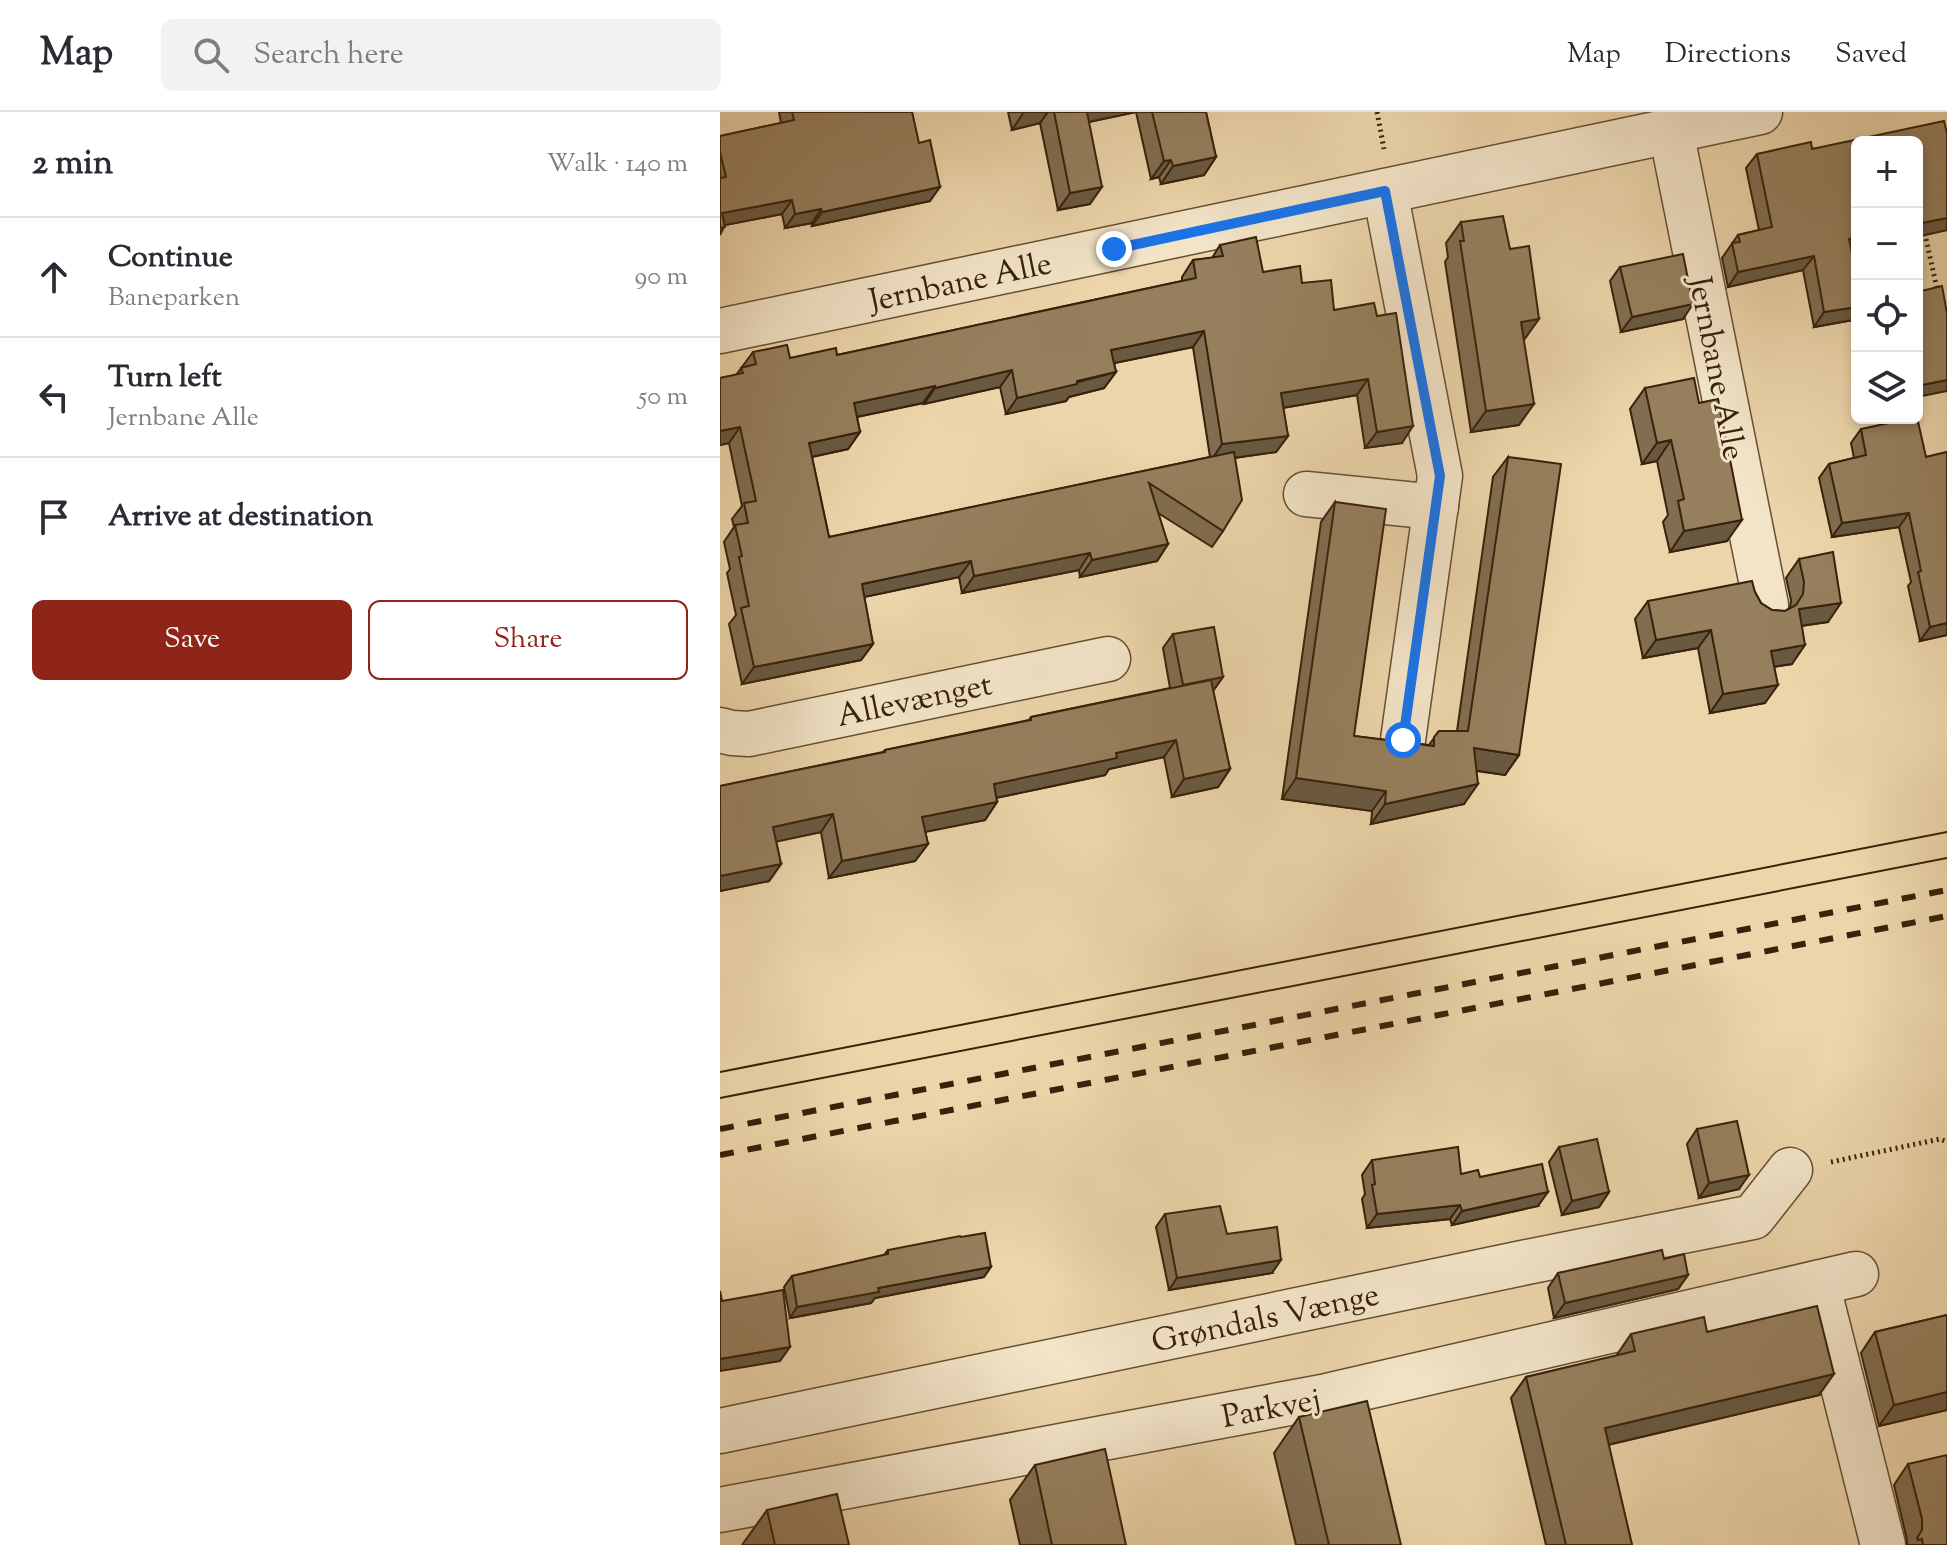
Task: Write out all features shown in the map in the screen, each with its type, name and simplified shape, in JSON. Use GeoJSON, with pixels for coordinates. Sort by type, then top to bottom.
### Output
{"type":"FeatureCollection","features":[{"type":"Feature","properties":{"kind":"street","name":"Jernbane Alle"},"geometry":{"type":"LineString","coordinates":[[720,331],[1671,131],[1716,116],[1760,112]]}},
{"type":"Feature","properties":{"kind":"street","name":"Jernbane Alle"},"geometry":{"type":"LineString","coordinates":[[1671,131],[1766,605]]}},
{"type":"Feature","properties":{"kind":"street"},"geometry":{"type":"LineString","coordinates":[[1385,191],[1440,476],[1403,740]]}},
{"type":"Feature","properties":{"kind":"street"},"geometry":{"type":"LineString","coordinates":[[1306,494],[1436,507]]}},
{"type":"Feature","properties":{"kind":"street","name":"Allevænget"},"geometry":{"type":"LineString","coordinates":[[720,730],[749,734],[1108,659]]}},
{"type":"Feature","properties":{"kind":"street","name":"Grøndals Vænge"},"geometry":{"type":"LineString","coordinates":[[720,1431],[1753,1217],[1790,1170]]}},
{"type":"Feature","properties":{"kind":"street","name":"Parkvej"},"geometry":{"type":"LineString","coordinates":[[720,1510],[1327,1396],[1837,1279],[1883,1545]]}},
{"type":"Feature","properties":{"kind":"path"},"geometry":{"type":"LineString","coordinates":[[1926,239],[1941,306]]}},
{"type":"Feature","properties":{"kind":"path"},"geometry":{"type":"LineString","coordinates":[[1790,1170],[1940,1139],[1947,1142]]}},
{"type":"Feature","properties":{"kind":"building"},"geometry":{"type":"Polygon","coordinates":[[[792,112],[912,112],[919,143],[930,140],[940,187],[822,212],[821,209],[795,214],[792,200],[722,213],[725,227],[720,228],[720,178],[726,177],[720,136],[794,120],[792,112]]]}},
{"type":"Feature","properties":{"kind":"building"},"geometry":{"type":"Polygon","coordinates":[[[1054,112],[1087,112],[1102,187],[1070,193],[1054,112]]]}},
{"type":"Feature","properties":{"kind":"building"},"geometry":{"type":"Polygon","coordinates":[[[1152,112],[1206,112],[1216,157],[1173,166],[1171,160],[1164,161],[1152,112]]]}},
{"type":"Feature","properties":{"kind":"building"},"geometry":{"type":"Polygon","coordinates":[[[1944,121],[1947,133],[1947,218],[1923,223],[1923,136],[1873,136],[1944,121]]]}},
{"type":"Feature","properties":{"kind":"building"},"geometry":{"type":"Polygon","coordinates":[[[1851,141],[1851,308],[1824,312],[1814,256],[1738,272],[1732,243],[1740,242],[1738,235],[1772,227],[1757,154],[1811,142],[1812,149],[1851,141]]]}},
{"type":"Feature","properties":{"kind":"building"},"geometry":{"type":"Polygon","coordinates":[[[1503,216],[1510,249],[1529,246],[1539,319],[1521,322],[1534,404],[1486,411],[1460,241],[1464,241],[1461,222],[1503,216]]]}},
{"type":"Feature","properties":{"kind":"building"},"geometry":{"type":"Polygon","coordinates":[[[1256,237],[1263,272],[1300,266],[1302,283],[1331,280],[1334,310],[1374,303],[1377,316],[1396,313],[1413,426],[1377,432],[1368,379],[1281,393],[1288,436],[1222,444],[1204,331],[1111,350],[1116,372],[1017,398],[1012,370],[854,403],[860,432],[809,443],[829,537],[1234,452],[1242,500],[1223,531],[1149,483],[1168,544],[1092,560],[1090,553],[974,576],[971,561],[862,584],[873,644],[754,667],[741,608],[749,606],[735,525],[748,523],[744,503],[756,501],[740,427],[720,431],[720,378],[743,373],[741,368],[756,364],[753,352],[787,345],[790,358],[836,348],[837,355],[1196,278],[1193,260],[1223,256],[1220,245],[1256,237]]]}},
{"type":"Feature","properties":{"kind":"building"},"geometry":{"type":"Polygon","coordinates":[[[1683,254],[1693,304],[1632,317],[1620,267],[1683,254]]]}},
{"type":"Feature","properties":{"kind":"building"},"geometry":{"type":"Polygon","coordinates":[[[1942,286],[1947,313],[1947,380],[1923,385],[1923,352],[1923,291],[1942,286]]]}},
{"type":"Feature","properties":{"kind":"building"},"geometry":{"type":"Polygon","coordinates":[[[1694,378],[1699,403],[1718,399],[1742,520],[1684,531],[1678,501],[1684,499],[1671,440],[1657,443],[1645,388],[1694,378]]]}},
{"type":"Feature","properties":{"kind":"building"},"geometry":{"type":"Polygon","coordinates":[[[1884,424],[1919,424],[1926,457],[1947,452],[1947,623],[1930,627],[1909,513],[1842,523],[1829,464],[1866,455],[1861,429],[1884,424]]]}},
{"type":"Feature","properties":{"kind":"building"},"geometry":{"type":"Polygon","coordinates":[[[1508,457],[1561,464],[1519,755],[1474,748],[1478,784],[1385,804],[1386,791],[1296,778],[1335,502],[1386,509],[1354,736],[1434,746],[1434,737],[1439,731],[1468,731],[1508,457]]]}},
{"type":"Feature","properties":{"kind":"building"},"geometry":{"type":"Polygon","coordinates":[[[1833,552],[1841,603],[1799,609],[1805,645],[1771,651],[1778,685],[1723,694],[1711,630],[1656,640],[1648,601],[1752,581],[1761,603],[1772,610],[1785,611],[1796,605],[1803,594],[1799,559],[1833,552]]]}},
{"type":"Feature","properties":{"kind":"building"},"geometry":{"type":"Polygon","coordinates":[[[1214,627],[1223,677],[1183,685],[1173,634],[1214,627]]]}},
{"type":"Feature","properties":{"kind":"building"},"geometry":{"type":"Polygon","coordinates":[[[1211,680],[1230,769],[1184,779],[1176,740],[1116,753],[1117,758],[994,784],[997,802],[922,817],[928,844],[842,861],[833,814],[773,827],[781,864],[720,876],[720,786],[1211,680]]]}},
{"type":"Feature","properties":{"kind":"building"},"geometry":{"type":"Polygon","coordinates":[[[1737,1121],[1749,1175],[1709,1183],[1697,1129],[1737,1121]]]}},
{"type":"Feature","properties":{"kind":"building"},"geometry":{"type":"Polygon","coordinates":[[[1597,1139],[1609,1192],[1572,1201],[1559,1147],[1597,1139]]]}},
{"type":"Feature","properties":{"kind":"building"},"geometry":{"type":"Polygon","coordinates":[[[1458,1147],[1461,1174],[1478,1170],[1480,1177],[1542,1164],[1548,1192],[1462,1211],[1460,1205],[1377,1214],[1372,1160],[1458,1147]]]}},
{"type":"Feature","properties":{"kind":"building"},"geometry":{"type":"Polygon","coordinates":[[[1220,1206],[1227,1234],[1277,1227],[1281,1260],[1177,1278],[1165,1214],[1220,1206]]]}},
{"type":"Feature","properties":{"kind":"building"},"geometry":{"type":"Polygon","coordinates":[[[985,1233],[991,1267],[797,1307],[792,1276],[888,1254],[888,1250],[985,1233]]]}},
{"type":"Feature","properties":{"kind":"building"},"geometry":{"type":"Polygon","coordinates":[[[1662,1250],[1664,1259],[1684,1254],[1688,1275],[1565,1303],[1558,1273],[1662,1250]]]}},
{"type":"Feature","properties":{"kind":"building"},"geometry":{"type":"Polygon","coordinates":[[[783,1290],[790,1347],[720,1359],[720,1291],[722,1301],[783,1290]]]}},
{"type":"Feature","properties":{"kind":"building"},"geometry":{"type":"Polygon","coordinates":[[[1817,1306],[1834,1374],[1605,1428],[1632,1545],[1566,1545],[1526,1377],[1635,1351],[1631,1334],[1704,1317],[1707,1332],[1817,1306]]]}},
{"type":"Feature","properties":{"kind":"building"},"geometry":{"type":"Polygon","coordinates":[[[1947,1315],[1947,1392],[1894,1405],[1875,1332],[1947,1315]]]}},
{"type":"Feature","properties":{"kind":"building"},"geometry":{"type":"Polygon","coordinates":[[[1367,1401],[1401,1545],[1329,1545],[1299,1417],[1367,1401]]]}},
{"type":"Feature","properties":{"kind":"building"},"geometry":{"type":"Polygon","coordinates":[[[1105,1449],[1126,1545],[1052,1545],[1035,1465],[1105,1449]]]}},
{"type":"Feature","properties":{"kind":"building"},"geometry":{"type":"Polygon","coordinates":[[[1947,1455],[1947,1545],[1923,1545],[1922,1539],[1917,1538],[1922,1530],[1922,1519],[1908,1464],[1947,1455]]]}},
{"type":"Feature","properties":{"kind":"building"},"geometry":{"type":"Polygon","coordinates":[[[837,1494],[849,1545],[775,1545],[767,1510],[837,1494]]]}},
{"type":"Feature","properties":{"kind":"tram line"},"geometry":{"type":"LineString","coordinates":[[720,1072],[1947,832]]}},
{"type":"Feature","properties":{"kind":"tram line"},"geometry":{"type":"LineString","coordinates":[[720,1098],[1947,858]]}},
{"type":"Feature","properties":{"kind":"railway"},"geometry":{"type":"LineString","coordinates":[[720,1129],[1947,890]]}},
{"type":"Feature","properties":{"kind":"railway"},"geometry":{"type":"LineString","coordinates":[[720,1155],[1947,916]]}},
{"type":"Feature","properties":{"kind":"route"},"geometry":{"type":"LineString","coordinates":[[1114,249],[1385,191],[1440,476],[1403,740]]}}]}
